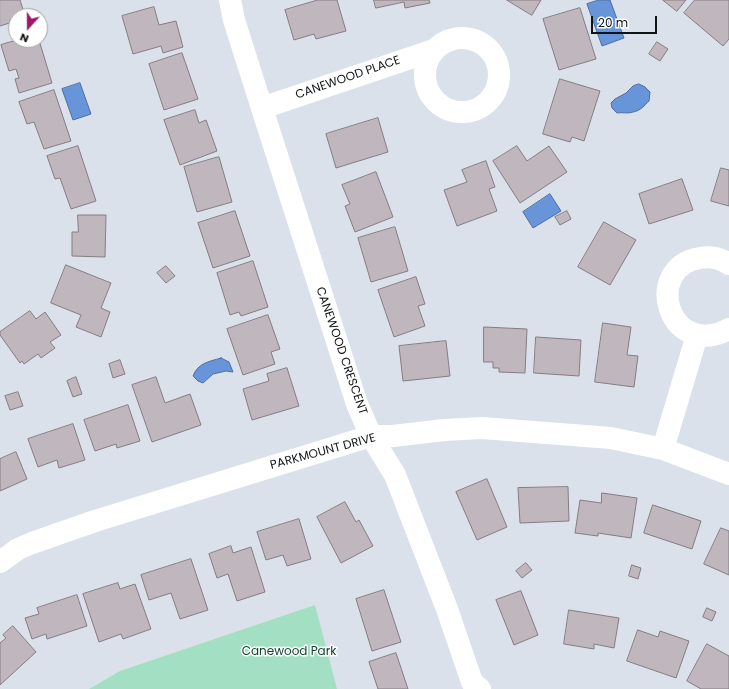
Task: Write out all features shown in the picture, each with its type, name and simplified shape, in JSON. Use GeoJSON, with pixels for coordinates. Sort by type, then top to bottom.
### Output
{"type":"FeatureCollection","features":[{"type":"Feature","properties":{"kind":"street","name":"CANEWOOD CRESCENT"},"geometry":{"type":"LineString","coordinates":[[230,0],[234,20],[357,404],[371,436],[395,475],[447,609],[472,682],[480,689]]}},
{"type":"Feature","properties":{"kind":"street","name":"CANEWOOD PLACE"},"geometry":{"type":"LineString","coordinates":[[262,108],[434,50]]}},
{"type":"Feature","properties":{"kind":"street"},"geometry":{"type":"LineString","coordinates":[[729,264],[712,257],[693,259],[681,266],[672,276],[668,285],[667,299],[670,313],[678,324],[697,335],[705,337],[719,335],[729,330]]}},
{"type":"Feature","properties":{"kind":"street"},"geometry":{"type":"LineString","coordinates":[[663,449],[697,335]]}},
{"type":"Feature","properties":{"kind":"street","name":"PARKMOUNT DRIVE"},"geometry":{"type":"LineString","coordinates":[[0,562],[18,549],[95,520],[371,436],[393,436],[444,430],[482,428],[611,438],[663,449],[729,474]]}},
{"type":"Feature","properties":{"kind":"green space","name":"Canewood Park"},"geometry":{"type":"Polygon","coordinates":[[[315,605],[337,689],[89,689],[120,671],[315,605]]]}},
{"type":"Feature","properties":{"kind":"water"},"geometry":{"type":"Polygon","coordinates":[[[599,0],[610,0],[624,38],[602,46],[587,4],[599,0]]]}},
{"type":"Feature","properties":{"kind":"water"},"geometry":{"type":"Polygon","coordinates":[[[80,83],[91,114],[73,120],[62,89],[80,83]]]}},
{"type":"Feature","properties":{"kind":"water"},"geometry":{"type":"Polygon","coordinates":[[[639,84],[650,92],[649,101],[642,108],[636,111],[630,113],[617,113],[612,108],[611,103],[626,93],[633,86],[639,84]]]}},
{"type":"Feature","properties":{"kind":"water"},"geometry":{"type":"Polygon","coordinates":[[[550,194],[561,211],[533,228],[523,212],[550,194]]]}},
{"type":"Feature","properties":{"kind":"water"},"geometry":{"type":"Polygon","coordinates":[[[221,358],[229,362],[233,372],[226,371],[213,374],[203,383],[198,381],[193,376],[201,366],[221,358]]]}},
{"type":"Feature","properties":{"kind":"building"},"geometry":{"type":"Polygon","coordinates":[[[0,0],[20,0],[22,8],[8,8],[8,24],[0,26],[0,0]]]}},
{"type":"Feature","properties":{"kind":"building"},"geometry":{"type":"Polygon","coordinates":[[[318,0],[337,0],[346,31],[316,39],[314,34],[294,40],[285,10],[318,0]]]}},
{"type":"Feature","properties":{"kind":"building"},"geometry":{"type":"Polygon","coordinates":[[[374,0],[429,0],[430,3],[405,8],[404,2],[376,8],[374,0]]]}},
{"type":"Feature","properties":{"kind":"building"},"geometry":{"type":"Polygon","coordinates":[[[507,0],[541,0],[532,15],[507,0]]]}},
{"type":"Feature","properties":{"kind":"building"},"geometry":{"type":"Polygon","coordinates":[[[663,0],[686,0],[677,11],[663,0]]]}},
{"type":"Feature","properties":{"kind":"building"},"geometry":{"type":"Polygon","coordinates":[[[695,0],[729,0],[729,39],[723,46],[684,13],[695,0]]]}},
{"type":"Feature","properties":{"kind":"building"},"geometry":{"type":"Polygon","coordinates":[[[154,7],[159,25],[176,21],[183,47],[163,53],[161,46],[133,54],[122,16],[154,7]]]}},
{"type":"Feature","properties":{"kind":"building"},"geometry":{"type":"Polygon","coordinates":[[[580,8],[596,59],[559,70],[543,19],[580,8]]]}},
{"type":"Feature","properties":{"kind":"building"},"geometry":{"type":"Polygon","coordinates":[[[657,42],[668,49],[660,61],[649,54],[657,42]]]}},
{"type":"Feature","properties":{"kind":"building"},"geometry":{"type":"Polygon","coordinates":[[[8,43],[8,48],[41,48],[52,83],[19,93],[15,79],[19,78],[16,69],[9,71],[1,45],[8,43]]]}},
{"type":"Feature","properties":{"kind":"building"},"geometry":{"type":"Polygon","coordinates":[[[182,53],[198,99],[164,110],[149,64],[182,53]]]}},
{"type":"Feature","properties":{"kind":"building"},"geometry":{"type":"Polygon","coordinates":[[[560,79],[600,91],[584,141],[572,137],[570,142],[543,134],[560,79]]]}},
{"type":"Feature","properties":{"kind":"building"},"geometry":{"type":"Polygon","coordinates":[[[54,90],[71,141],[44,149],[34,122],[27,124],[19,102],[54,90]]]}},
{"type":"Feature","properties":{"kind":"building"},"geometry":{"type":"Polygon","coordinates":[[[195,110],[199,123],[206,120],[217,151],[180,165],[164,120],[195,110]]]}},
{"type":"Feature","properties":{"kind":"building"},"geometry":{"type":"Polygon","coordinates":[[[378,118],[388,152],[336,168],[326,134],[378,118]]]}},
{"type":"Feature","properties":{"kind":"building"},"geometry":{"type":"Polygon","coordinates":[[[78,146],[96,201],[71,209],[60,178],[55,179],[47,156],[78,146]]]}},
{"type":"Feature","properties":{"kind":"building"},"geometry":{"type":"Polygon","coordinates":[[[517,146],[527,161],[549,146],[567,172],[520,203],[493,161],[517,146]]]}},
{"type":"Feature","properties":{"kind":"building"},"geometry":{"type":"Polygon","coordinates":[[[219,157],[232,202],[197,212],[184,167],[219,157]]]}},
{"type":"Feature","properties":{"kind":"building"},"geometry":{"type":"Polygon","coordinates":[[[486,161],[495,187],[489,189],[497,211],[457,226],[444,190],[467,182],[462,170],[486,161]]]}},
{"type":"Feature","properties":{"kind":"building"},"geometry":{"type":"Polygon","coordinates":[[[721,168],[729,170],[729,206],[711,201],[721,168]]]}},
{"type":"Feature","properties":{"kind":"building"},"geometry":{"type":"Polygon","coordinates":[[[376,172],[393,217],[355,232],[345,206],[350,204],[342,185],[376,172]]]}},
{"type":"Feature","properties":{"kind":"building"},"geometry":{"type":"Polygon","coordinates":[[[682,179],[693,210],[649,224],[639,194],[682,179]]]}},
{"type":"Feature","properties":{"kind":"building"},"geometry":{"type":"Polygon","coordinates":[[[235,211],[250,256],[213,268],[198,223],[235,211]]]}},
{"type":"Feature","properties":{"kind":"building"},"geometry":{"type":"Polygon","coordinates":[[[567,211],[571,219],[560,225],[555,217],[567,211]]]}},
{"type":"Feature","properties":{"kind":"building"},"geometry":{"type":"Polygon","coordinates":[[[78,215],[106,215],[105,257],[72,256],[72,232],[78,232],[78,215]]]}},
{"type":"Feature","properties":{"kind":"building"},"geometry":{"type":"Polygon","coordinates":[[[604,222],[636,240],[610,285],[578,267],[604,222]]]}},
{"type":"Feature","properties":{"kind":"building"},"geometry":{"type":"Polygon","coordinates":[[[395,227],[408,271],[371,282],[358,238],[395,227]]]}},
{"type":"Feature","properties":{"kind":"building"},"geometry":{"type":"Polygon","coordinates":[[[253,261],[268,307],[241,316],[239,312],[230,315],[217,273],[253,261]]]}},
{"type":"Feature","properties":{"kind":"building"},"geometry":{"type":"Polygon","coordinates":[[[66,265],[111,283],[101,308],[110,312],[101,337],[76,327],[81,315],[51,303],[66,265]]]}},
{"type":"Feature","properties":{"kind":"building"},"geometry":{"type":"Polygon","coordinates":[[[166,266],[175,276],[166,283],[157,273],[166,266]]]}},
{"type":"Feature","properties":{"kind":"building"},"geometry":{"type":"Polygon","coordinates":[[[416,277],[425,304],[418,306],[425,326],[394,337],[378,290],[416,277]]]}},
{"type":"Feature","properties":{"kind":"building"},"geometry":{"type":"Polygon","coordinates":[[[30,311],[36,319],[45,312],[61,335],[50,342],[55,348],[41,358],[38,354],[24,364],[22,361],[20,363],[0,335],[0,332],[30,311]]]}},
{"type":"Feature","properties":{"kind":"building"},"geometry":{"type":"Polygon","coordinates":[[[268,315],[280,349],[271,352],[275,364],[243,375],[227,329],[268,315]]]}},
{"type":"Feature","properties":{"kind":"building"},"geometry":{"type":"Polygon","coordinates":[[[603,323],[631,327],[627,355],[638,356],[634,387],[595,382],[603,323]]]}},
{"type":"Feature","properties":{"kind":"building"},"geometry":{"type":"Polygon","coordinates":[[[484,327],[527,329],[525,373],[499,372],[499,368],[493,368],[493,362],[484,362],[484,327]]]}},
{"type":"Feature","properties":{"kind":"building"},"geometry":{"type":"Polygon","coordinates":[[[536,337],[581,340],[579,376],[534,373],[536,337]]]}},
{"type":"Feature","properties":{"kind":"building"},"geometry":{"type":"Polygon","coordinates":[[[446,341],[450,376],[403,381],[399,346],[446,341]]]}},
{"type":"Feature","properties":{"kind":"building"},"geometry":{"type":"Polygon","coordinates":[[[120,360],[125,374],[113,378],[109,364],[120,360]]]}},
{"type":"Feature","properties":{"kind":"building"},"geometry":{"type":"Polygon","coordinates":[[[287,368],[299,406],[252,420],[243,389],[269,381],[267,374],[287,368]]]}},
{"type":"Feature","properties":{"kind":"building"},"geometry":{"type":"Polygon","coordinates":[[[76,377],[82,394],[73,397],[67,381],[76,377]]]}},
{"type":"Feature","properties":{"kind":"building"},"geometry":{"type":"Polygon","coordinates":[[[156,377],[165,403],[190,394],[201,425],[152,442],[132,385],[156,377]]]}},
{"type":"Feature","properties":{"kind":"building"},"geometry":{"type":"Polygon","coordinates":[[[18,392],[23,406],[10,410],[5,396],[18,392]]]}},
{"type":"Feature","properties":{"kind":"building"},"geometry":{"type":"Polygon","coordinates":[[[128,405],[140,441],[117,448],[116,444],[95,451],[84,420],[128,405]]]}},
{"type":"Feature","properties":{"kind":"building"},"geometry":{"type":"Polygon","coordinates":[[[73,424],[85,460],[59,468],[57,460],[38,467],[28,439],[73,424]]]}},
{"type":"Feature","properties":{"kind":"building"},"geometry":{"type":"Polygon","coordinates":[[[16,452],[27,479],[0,491],[0,459],[16,452]]]}},
{"type":"Feature","properties":{"kind":"building"},"geometry":{"type":"Polygon","coordinates":[[[487,479],[507,527],[477,540],[456,492],[487,479]]]}},
{"type":"Feature","properties":{"kind":"building"},"geometry":{"type":"Polygon","coordinates":[[[568,487],[569,521],[520,523],[518,488],[568,487]]]}},
{"type":"Feature","properties":{"kind":"building"},"geometry":{"type":"Polygon","coordinates":[[[602,493],[637,498],[631,538],[598,533],[598,536],[575,533],[580,500],[601,503],[602,493]]]}},
{"type":"Feature","properties":{"kind":"building"},"geometry":{"type":"Polygon","coordinates":[[[345,502],[356,522],[359,520],[373,546],[341,563],[317,517],[345,502]]]}},
{"type":"Feature","properties":{"kind":"building"},"geometry":{"type":"Polygon","coordinates":[[[653,505],[701,521],[692,549],[644,533],[653,505]]]}},
{"type":"Feature","properties":{"kind":"building"},"geometry":{"type":"Polygon","coordinates":[[[299,519],[311,559],[287,566],[283,555],[266,560],[257,532],[299,519]]]}},
{"type":"Feature","properties":{"kind":"building"},"geometry":{"type":"Polygon","coordinates":[[[721,528],[729,531],[729,575],[704,564],[721,528]]]}},
{"type":"Feature","properties":{"kind":"building"},"geometry":{"type":"Polygon","coordinates":[[[231,546],[233,553],[251,547],[265,592],[237,601],[228,574],[217,578],[209,554],[231,546]]]}},
{"type":"Feature","properties":{"kind":"building"},"geometry":{"type":"Polygon","coordinates":[[[191,559],[208,610],[180,619],[171,593],[149,600],[141,575],[191,559]]]}},
{"type":"Feature","properties":{"kind":"building"},"geometry":{"type":"Polygon","coordinates":[[[526,563],[532,570],[522,578],[516,571],[526,563]]]}},
{"type":"Feature","properties":{"kind":"building"},"geometry":{"type":"Polygon","coordinates":[[[632,565],[641,568],[638,579],[629,576],[632,565]]]}},
{"type":"Feature","properties":{"kind":"building"},"geometry":{"type":"Polygon","coordinates":[[[118,583],[120,589],[135,584],[151,629],[123,639],[121,634],[99,642],[83,594],[118,583]]]}},
{"type":"Feature","properties":{"kind":"building"},"geometry":{"type":"Polygon","coordinates":[[[384,590],[401,642],[372,651],[356,599],[384,590]]]}},
{"type":"Feature","properties":{"kind":"building"},"geometry":{"type":"Polygon","coordinates":[[[521,591],[538,635],[514,645],[496,600],[521,591]]]}},
{"type":"Feature","properties":{"kind":"building"},"geometry":{"type":"Polygon","coordinates":[[[77,595],[87,626],[47,639],[46,634],[32,639],[25,618],[39,614],[37,608],[77,595]]]}},
{"type":"Feature","properties":{"kind":"building"},"geometry":{"type":"Polygon","coordinates":[[[707,608],[716,612],[712,621],[703,617],[707,608]]]}},
{"type":"Feature","properties":{"kind":"building"},"geometry":{"type":"Polygon","coordinates":[[[569,610],[619,618],[614,648],[594,644],[594,649],[564,644],[569,610]]]}},
{"type":"Feature","properties":{"kind":"building"},"geometry":{"type":"Polygon","coordinates":[[[13,626],[36,652],[0,685],[0,643],[6,638],[3,635],[13,626]]]}},
{"type":"Feature","properties":{"kind":"building"},"geometry":{"type":"Polygon","coordinates":[[[638,630],[658,637],[660,631],[689,641],[676,678],[627,661],[638,630]]]}},
{"type":"Feature","properties":{"kind":"building"},"geometry":{"type":"Polygon","coordinates":[[[707,644],[729,656],[729,689],[701,689],[687,681],[707,644]]]}},
{"type":"Feature","properties":{"kind":"building"},"geometry":{"type":"Polygon","coordinates":[[[396,653],[408,689],[378,689],[369,662],[396,653]]]}}]}
